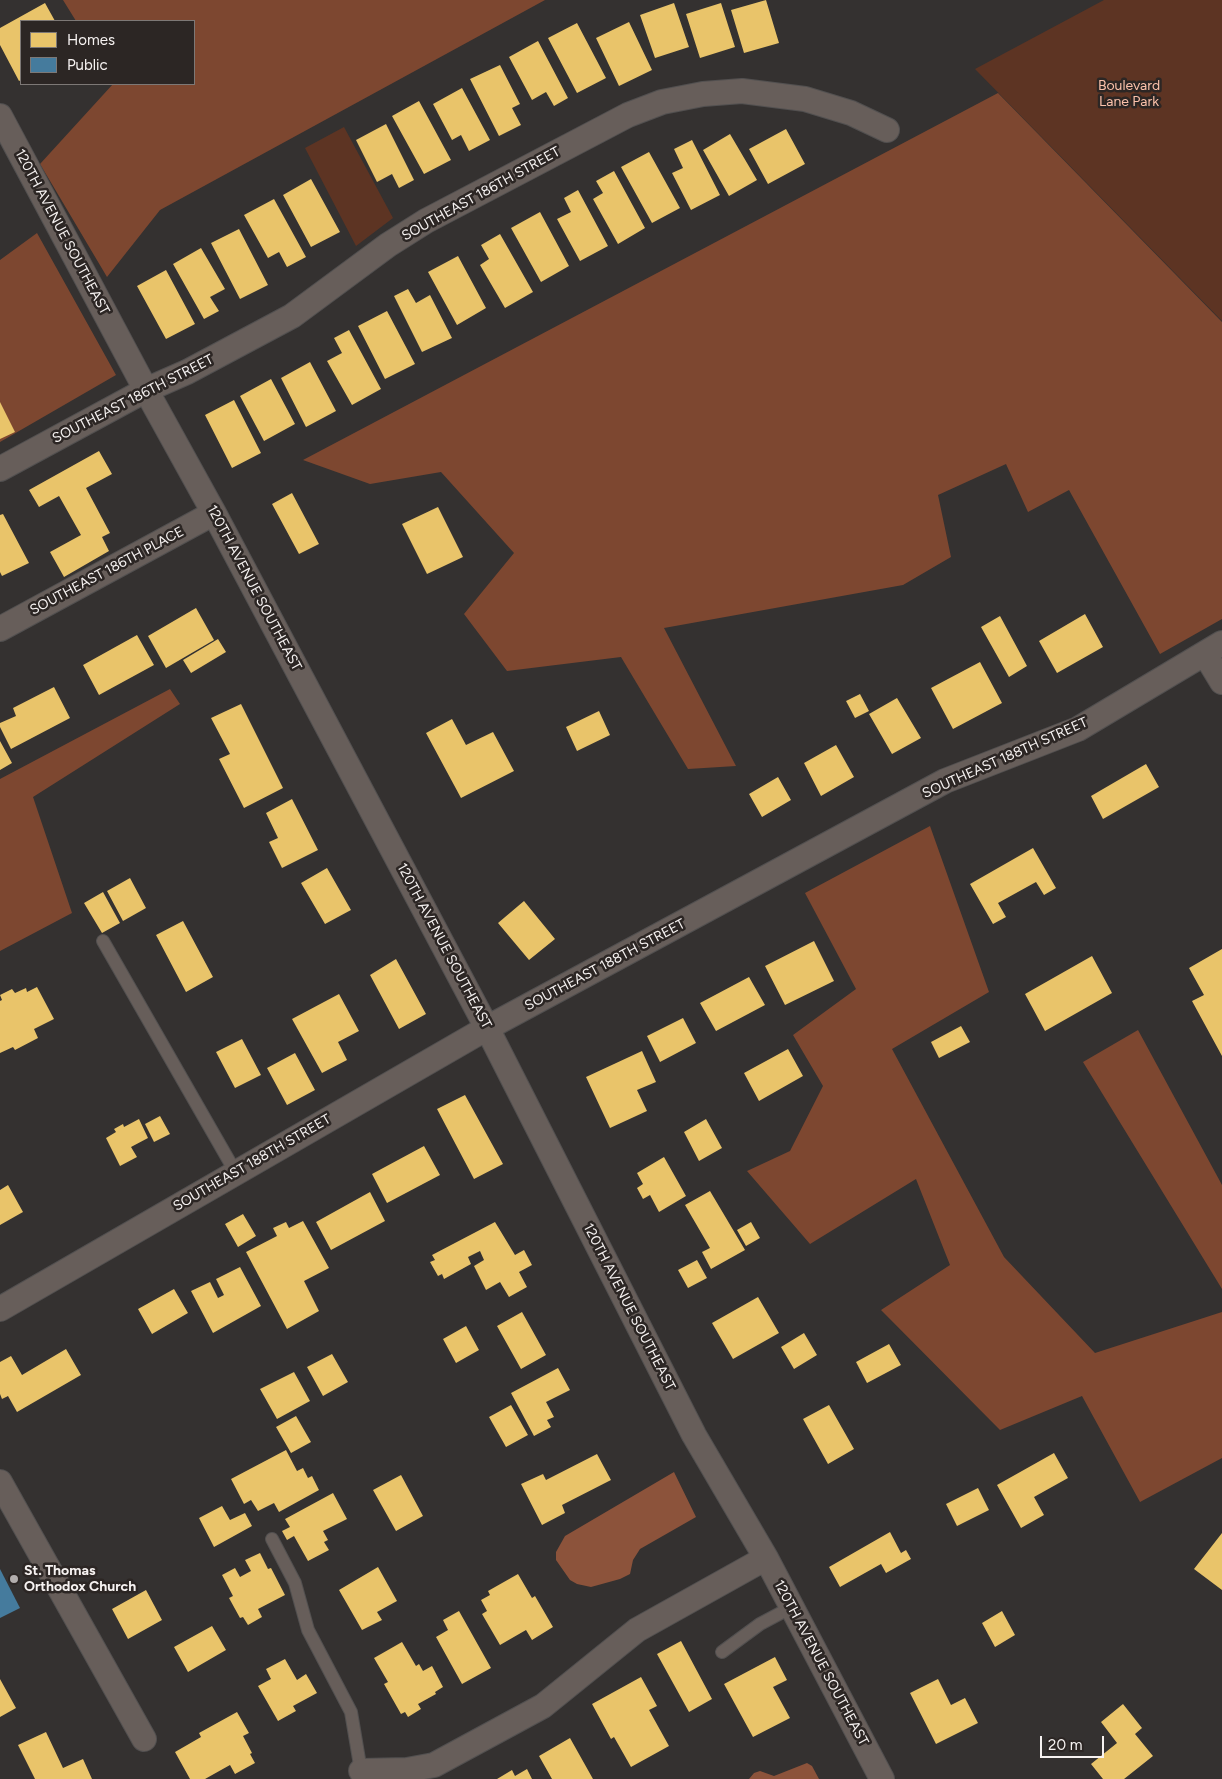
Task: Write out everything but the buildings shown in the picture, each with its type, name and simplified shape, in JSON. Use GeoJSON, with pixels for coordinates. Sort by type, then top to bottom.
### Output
{"type":"FeatureCollection","features":[{"type":"Feature","properties":{"kind":"street","name":"SOUTHEAST 186TH STREET"},"geometry":{"type":"LineString","coordinates":[[0,469],[146,390],[187,372],[292,316],[388,245],[426,221],[628,115],[662,102],[703,94],[742,91],[805,99],[851,113],[887,130]]}},
{"type":"Feature","properties":{"kind":"street","name":"120TH AVENUE SOUTHEAST"},"geometry":{"type":"LineString","coordinates":[[0,116],[214,513],[487,1028],[694,1436],[766,1558],[882,1779]]}},
{"type":"Feature","properties":{"kind":"street","name":"SOUTHEAST 186TH PLACE"},"geometry":{"type":"LineString","coordinates":[[0,628],[214,513]]}},
{"type":"Feature","properties":{"kind":"street","name":"SOUTHEAST 188TH STREET"},"geometry":{"type":"LineString","coordinates":[[0,1309],[487,1028],[945,781],[1078,728],[1213,649]]}},
{"type":"Feature","properties":{"kind":"street"},"geometry":{"type":"LineString","coordinates":[[1213,649],[1222,682]]}},
{"type":"Feature","properties":{"kind":"street"},"geometry":{"type":"LineString","coordinates":[[0,1482],[144,1739]]}},
{"type":"Feature","properties":{"kind":"street"},"geometry":{"type":"LineString","coordinates":[[360,1775],[434,1765],[544,1706],[636,1630],[766,1558]]}},
{"type":"Feature","properties":{"kind":"lane"},"geometry":{"type":"LineString","coordinates":[[103,941],[236,1173]]}},
{"type":"Feature","properties":{"kind":"lane"},"geometry":{"type":"LineString","coordinates":[[272,1539],[295,1584],[308,1630],[351,1712],[360,1775]]}},
{"type":"Feature","properties":{"kind":"lane"},"geometry":{"type":"LineString","coordinates":[[722,1652],[760,1624],[792,1607]]}},
{"type":"Feature","properties":{"kind":"green space","name":"Boulevard Lane Park"},"geometry":{"type":"Polygon","coordinates":[[[1104,0],[1222,0],[1222,321],[975,69],[1104,0]]]}},
{"type":"Feature","properties":{"kind":"green space"},"geometry":{"type":"Polygon","coordinates":[[[344,127],[393,218],[356,246],[305,148],[344,127]]]}},
{"type":"Feature","properties":{"kind":"shaded area"},"geometry":{"type":"Polygon","coordinates":[[[63,0],[545,0],[160,210],[107,277],[40,164],[112,85],[195,85],[195,20],[75,20],[63,0]]]}},
{"type":"Feature","properties":{"kind":"shaded area"},"geometry":{"type":"Polygon","coordinates":[[[998,93],[1222,322],[1222,619],[1160,654],[1069,490],[1028,512],[1006,464],[938,495],[951,557],[903,585],[664,628],[736,766],[688,769],[621,657],[507,671],[464,614],[514,553],[441,472],[370,484],[303,460],[998,93]]]}},
{"type":"Feature","properties":{"kind":"shaded area"},"geometry":{"type":"Polygon","coordinates":[[[37,233],[116,375],[0,442],[0,260],[37,233]]]}},
{"type":"Feature","properties":{"kind":"shaded area"},"geometry":{"type":"Polygon","coordinates":[[[170,689],[180,704],[33,797],[72,913],[0,951],[0,779],[170,689]]]}},
{"type":"Feature","properties":{"kind":"shaded area"},"geometry":{"type":"Polygon","coordinates":[[[930,826],[989,992],[892,1049],[1004,1257],[1095,1353],[1222,1312],[1222,1458],[1140,1502],[1082,1396],[1000,1430],[881,1310],[950,1265],[916,1179],[810,1244],[747,1171],[790,1151],[823,1086],[793,1035],[856,989],[805,893],[930,826]]]}},
{"type":"Feature","properties":{"kind":"shaded area"},"geometry":{"type":"Polygon","coordinates":[[[1138,1030],[1222,1185],[1222,1289],[1083,1062],[1138,1030]]]}},
{"type":"Feature","properties":{"kind":"shaded area"},"geometry":{"type":"Polygon","coordinates":[[[674,1472],[696,1517],[640,1549],[633,1560],[630,1574],[620,1579],[591,1587],[577,1584],[570,1580],[556,1560],[556,1552],[565,1536],[674,1472]]]}},
{"type":"Feature","properties":{"kind":"shaded area"},"geometry":{"type":"Polygon","coordinates":[[[807,1763],[812,1766],[819,1779],[749,1779],[754,1773],[760,1771],[774,1776],[807,1763]]]}},
{"type":"Feature","properties":{"kind":"place","name":"St. Thomas Orthodox Church"},"geometry":{"type":"Point","coordinates":[14,1579]}}]}
